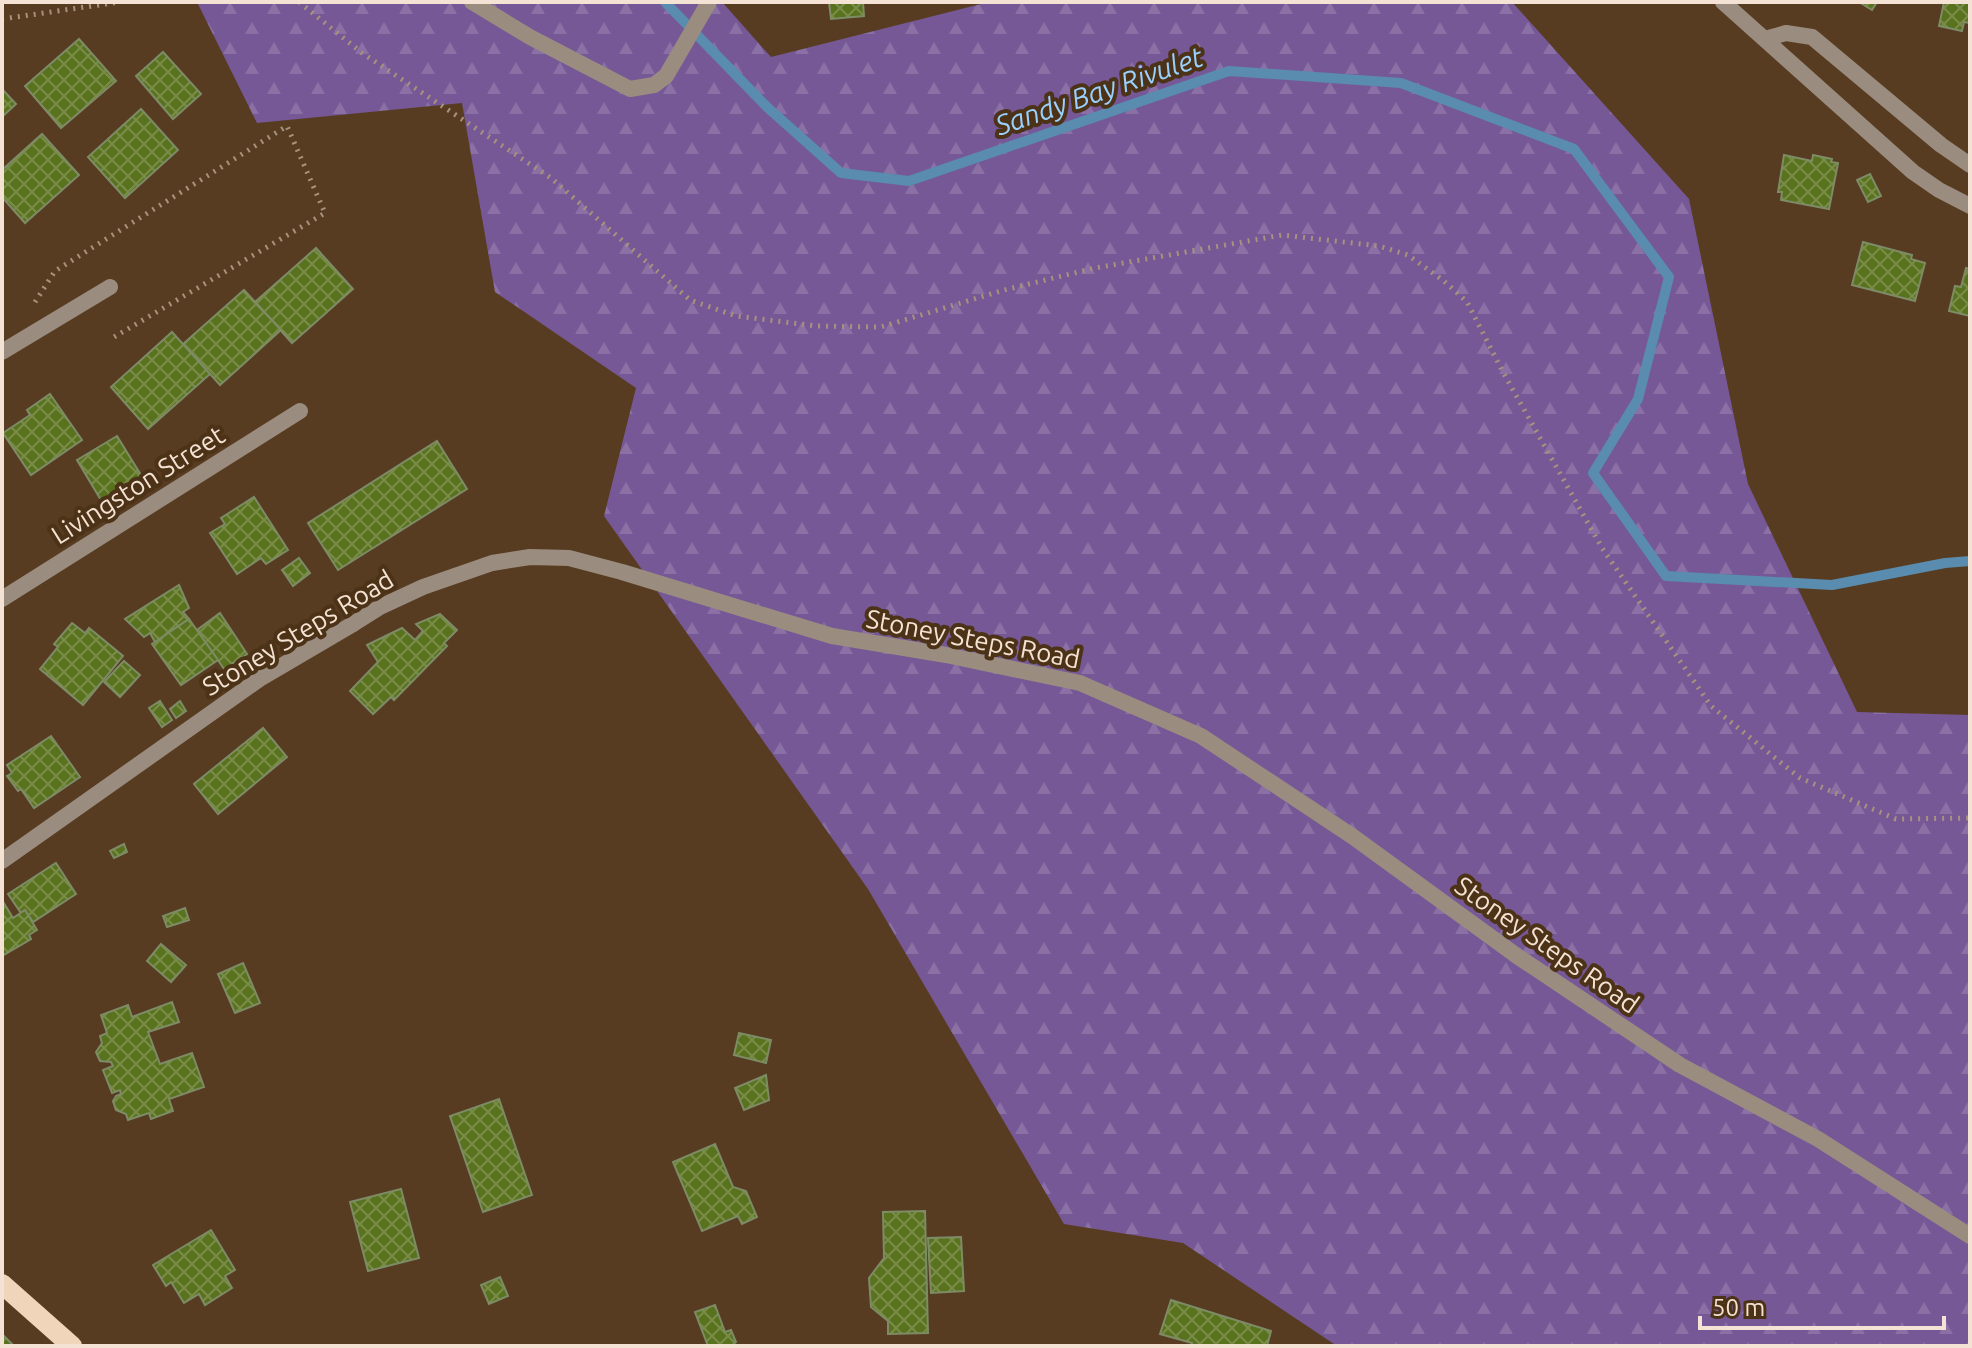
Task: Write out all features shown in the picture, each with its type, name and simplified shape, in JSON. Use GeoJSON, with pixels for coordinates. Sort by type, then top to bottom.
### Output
{"type":"FeatureCollection","features":[{"type":"Feature","properties":{"kind":"main road"},"geometry":{"type":"LineString","coordinates":[[2,1284],[72,1346]]}},
{"type":"Feature","properties":{"kind":"street"},"geometry":{"type":"LineString","coordinates":[[472,2],[530,37],[630,89],[654,85],[666,76],[709,2]]}},
{"type":"Feature","properties":{"kind":"street"},"geometry":{"type":"LineString","coordinates":[[1723,2],[1913,172],[1970,206]]}},
{"type":"Feature","properties":{"kind":"street"},"geometry":{"type":"LineString","coordinates":[[1765,39],[1786,33],[1812,37],[1941,145],[1970,165]]}},
{"type":"Feature","properties":{"kind":"street"},"geometry":{"type":"LineString","coordinates":[[2,352],[110,287]]}},
{"type":"Feature","properties":{"kind":"street","name":"Livingston Street"},"geometry":{"type":"LineString","coordinates":[[2,599],[300,411]]}},
{"type":"Feature","properties":{"kind":"street","name":"Stoney Steps Road"},"geometry":{"type":"LineString","coordinates":[[2,861],[261,678],[380,607],[423,587],[492,563],[530,557],[569,558],[832,636],[946,655],[1080,683],[1201,736],[1352,836],[1517,956],[1680,1065],[1818,1139],[1970,1236]]}},
{"type":"Feature","properties":{"kind":"path"},"geometry":{"type":"LineString","coordinates":[[2,19],[120,2]]}},
{"type":"Feature","properties":{"kind":"path"},"geometry":{"type":"LineString","coordinates":[[299,2],[362,53],[551,178],[690,300],[736,316],[816,326],[881,327],[1004,290],[1095,268],[1282,235],[1379,246],[1408,255],[1467,302],[1602,548],[1711,706],[1800,778],[1896,819],[1970,818]]}},
{"type":"Feature","properties":{"kind":"path"},"geometry":{"type":"LineString","coordinates":[[32,305],[55,271],[287,126],[325,213],[109,340]]}},
{"type":"Feature","properties":{"kind":"green space"},"geometry":{"type":"Polygon","coordinates":[[[197,2],[722,2],[771,57],[989,2],[1512,2],[1689,199],[1748,484],[1857,712],[1970,715],[1970,1346],[1337,1346],[1183,1243],[1064,1224],[868,889],[604,516],[636,388],[495,292],[462,103],[257,123],[197,2]]]}},
{"type":"Feature","properties":{"kind":"building"},"geometry":{"type":"Polygon","coordinates":[[[829,2],[863,2],[864,16],[831,19],[829,2]]]}},
{"type":"Feature","properties":{"kind":"building"},"geometry":{"type":"Polygon","coordinates":[[[1859,2],[1877,2],[1872,10],[1859,2]]]}},
{"type":"Feature","properties":{"kind":"building"},"geometry":{"type":"Polygon","coordinates":[[[1944,2],[1970,2],[1970,23],[1964,22],[1962,31],[1939,26],[1944,2]]]}},
{"type":"Feature","properties":{"kind":"building"},"geometry":{"type":"Polygon","coordinates":[[[79,39],[116,81],[61,128],[25,86],[79,39]]]}},
{"type":"Feature","properties":{"kind":"building"},"geometry":{"type":"Polygon","coordinates":[[[163,52],[201,94],[173,119],[136,76],[163,52]]]}},
{"type":"Feature","properties":{"kind":"building"},"geometry":{"type":"Polygon","coordinates":[[[2,89],[16,104],[2,117],[2,89]]]}},
{"type":"Feature","properties":{"kind":"building"},"geometry":{"type":"Polygon","coordinates":[[[141,109],[178,150],[125,198],[88,157],[141,109]]]}},
{"type":"Feature","properties":{"kind":"building"},"geometry":{"type":"Polygon","coordinates":[[[42,134],[79,175],[25,223],[2,197],[2,170],[42,134]]]}},
{"type":"Feature","properties":{"kind":"building"},"geometry":{"type":"Polygon","coordinates":[[[1784,155],[1812,161],[1813,155],[1838,163],[1829,209],[1781,200],[1782,192],[1778,192],[1784,155]]]}},
{"type":"Feature","properties":{"kind":"building"},"geometry":{"type":"Polygon","coordinates":[[[1870,174],[1881,196],[1868,202],[1857,180],[1870,174]]]}},
{"type":"Feature","properties":{"kind":"building"},"geometry":{"type":"Polygon","coordinates":[[[1863,242],[1912,255],[1911,259],[1925,263],[1915,301],[1852,285],[1863,242]]]}},
{"type":"Feature","properties":{"kind":"building"},"geometry":{"type":"Polygon","coordinates":[[[316,248],[353,289],[292,343],[255,302],[316,248]]]}},
{"type":"Feature","properties":{"kind":"building"},"geometry":{"type":"Polygon","coordinates":[[[1966,268],[1970,269],[1970,316],[1949,311],[1955,286],[1961,287],[1966,268]]]}},
{"type":"Feature","properties":{"kind":"building"},"geometry":{"type":"Polygon","coordinates":[[[244,290],[281,330],[220,385],[183,344],[244,290]]]}},
{"type":"Feature","properties":{"kind":"building"},"geometry":{"type":"Polygon","coordinates":[[[172,332],[210,374],[148,429],[111,387],[172,332]]]}},
{"type":"Feature","properties":{"kind":"building"},"geometry":{"type":"Polygon","coordinates":[[[50,394],[82,440],[31,475],[3,433],[30,415],[27,410],[50,394]]]}},
{"type":"Feature","properties":{"kind":"building"},"geometry":{"type":"Polygon","coordinates":[[[117,436],[144,480],[104,505],[77,460],[117,436]]]}},
{"type":"Feature","properties":{"kind":"building"},"geometry":{"type":"Polygon","coordinates":[[[437,441],[467,489],[338,570],[308,523],[437,441]]]}},
{"type":"Feature","properties":{"kind":"building"},"geometry":{"type":"Polygon","coordinates":[[[254,497],[288,550],[266,564],[261,558],[237,574],[210,533],[225,524],[221,518],[254,497]]]}},
{"type":"Feature","properties":{"kind":"building"},"geometry":{"type":"Polygon","coordinates":[[[299,558],[310,573],[293,586],[282,570],[299,558]]]}},
{"type":"Feature","properties":{"kind":"building"},"geometry":{"type":"Polygon","coordinates":[[[179,585],[189,608],[183,612],[189,619],[155,642],[150,633],[144,637],[125,619],[179,585]]]}},
{"type":"Feature","properties":{"kind":"building"},"geometry":{"type":"Polygon","coordinates":[[[220,613],[247,654],[224,669],[197,630],[220,613]]]}},
{"type":"Feature","properties":{"kind":"building"},"geometry":{"type":"Polygon","coordinates":[[[440,614],[457,630],[444,643],[447,646],[394,700],[391,697],[373,714],[350,691],[378,662],[367,645],[402,628],[415,640],[423,631],[416,624],[440,614]]]}},
{"type":"Feature","properties":{"kind":"building"},"geometry":{"type":"Polygon","coordinates":[[[189,619],[218,660],[181,685],[152,644],[189,619]]]}},
{"type":"Feature","properties":{"kind":"building"},"geometry":{"type":"Polygon","coordinates":[[[72,623],[85,633],[89,628],[123,656],[83,705],[40,669],[58,647],[54,644],[72,623]]]}},
{"type":"Feature","properties":{"kind":"building"},"geometry":{"type":"Polygon","coordinates":[[[124,661],[140,675],[120,697],[104,682],[124,661]]]}},
{"type":"Feature","properties":{"kind":"building"},"geometry":{"type":"Polygon","coordinates":[[[160,701],[172,720],[162,727],[149,708],[160,701]]]}},
{"type":"Feature","properties":{"kind":"building"},"geometry":{"type":"Polygon","coordinates":[[[180,701],[186,711],[176,718],[170,709],[180,701]]]}},
{"type":"Feature","properties":{"kind":"building"},"geometry":{"type":"Polygon","coordinates":[[[263,728],[287,757],[218,814],[194,784],[263,728]]]}},
{"type":"Feature","properties":{"kind":"building"},"geometry":{"type":"Polygon","coordinates":[[[51,736],[80,777],[34,808],[7,776],[12,773],[7,765],[51,736]]]}},
{"type":"Feature","properties":{"kind":"building"},"geometry":{"type":"Polygon","coordinates":[[[124,844],[127,852],[114,858],[110,851],[124,844]]]}},
{"type":"Feature","properties":{"kind":"building"},"geometry":{"type":"Polygon","coordinates":[[[56,863],[76,894],[33,922],[25,910],[21,913],[8,894],[56,863]]]}},
{"type":"Feature","properties":{"kind":"building"},"geometry":{"type":"Polygon","coordinates":[[[2,900],[13,918],[25,910],[37,930],[29,935],[31,939],[2,956],[2,900]]]}},
{"type":"Feature","properties":{"kind":"building"},"geometry":{"type":"Polygon","coordinates":[[[185,908],[189,920],[167,927],[163,916],[185,908]]]}},
{"type":"Feature","properties":{"kind":"building"},"geometry":{"type":"Polygon","coordinates":[[[161,944],[186,965],[171,982],[147,961],[161,944]]]}},
{"type":"Feature","properties":{"kind":"building"},"geometry":{"type":"Polygon","coordinates":[[[243,963],[260,1003],[235,1013],[218,974],[243,963]]]}},
{"type":"Feature","properties":{"kind":"building"},"geometry":{"type":"Polygon","coordinates":[[[172,1002],[179,1022],[148,1032],[160,1064],[192,1053],[204,1087],[169,1099],[173,1111],[151,1119],[149,1113],[128,1120],[126,1114],[116,1110],[113,1101],[121,1094],[120,1090],[112,1093],[103,1070],[113,1066],[111,1062],[100,1061],[96,1052],[102,1043],[100,1036],[107,1033],[101,1015],[128,1005],[132,1017],[172,1002]]]}},
{"type":"Feature","properties":{"kind":"building"},"geometry":{"type":"Polygon","coordinates":[[[739,1033],[771,1040],[766,1063],[734,1055],[739,1033]]]}},
{"type":"Feature","properties":{"kind":"building"},"geometry":{"type":"Polygon","coordinates":[[[766,1075],[769,1100],[744,1110],[735,1088],[766,1075]]]}},
{"type":"Feature","properties":{"kind":"building"},"geometry":{"type":"Polygon","coordinates":[[[499,1099],[532,1195],[483,1212],[450,1116],[499,1099]]]}},
{"type":"Feature","properties":{"kind":"building"},"geometry":{"type":"Polygon","coordinates":[[[715,1144],[733,1187],[746,1191],[757,1217],[742,1224],[738,1216],[702,1231],[673,1162],[715,1144]]]}},
{"type":"Feature","properties":{"kind":"building"},"geometry":{"type":"Polygon","coordinates":[[[401,1189],[419,1258],[368,1271],[350,1202],[401,1189]]]}},
{"type":"Feature","properties":{"kind":"building"},"geometry":{"type":"Polygon","coordinates":[[[925,1211],[928,1333],[888,1334],[888,1321],[871,1307],[869,1278],[884,1258],[883,1212],[925,1211]]]}},
{"type":"Feature","properties":{"kind":"building"},"geometry":{"type":"Polygon","coordinates":[[[211,1230],[235,1270],[225,1276],[232,1288],[205,1305],[199,1294],[184,1303],[171,1282],[166,1286],[153,1265],[211,1230]]]}},
{"type":"Feature","properties":{"kind":"building"},"geometry":{"type":"Polygon","coordinates":[[[961,1237],[964,1291],[931,1293],[928,1238],[961,1237]]]}},
{"type":"Feature","properties":{"kind":"building"},"geometry":{"type":"Polygon","coordinates":[[[500,1277],[508,1296],[489,1304],[481,1285],[500,1277]]]}},
{"type":"Feature","properties":{"kind":"building"},"geometry":{"type":"Polygon","coordinates":[[[1171,1300],[1271,1331],[1267,1346],[1191,1346],[1192,1343],[1160,1334],[1171,1300]]]}},
{"type":"Feature","properties":{"kind":"building"},"geometry":{"type":"Polygon","coordinates":[[[715,1305],[725,1332],[731,1330],[736,1342],[731,1346],[708,1346],[695,1312],[715,1305]]]}},
{"type":"Feature","properties":{"kind":"building"},"geometry":{"type":"Polygon","coordinates":[[[2,1334],[14,1346],[2,1346],[2,1334]]]}},
{"type":"Feature","properties":{"kind":"waterway","name":"Sandy Bay Rivulet"},"geometry":{"type":"LineString","coordinates":[[665,2],[767,107],[841,173],[909,181],[1229,71],[1401,83],[1574,149],[1669,277],[1638,399],[1593,473],[1666,576],[1832,585],[1970,561]]}}]}
